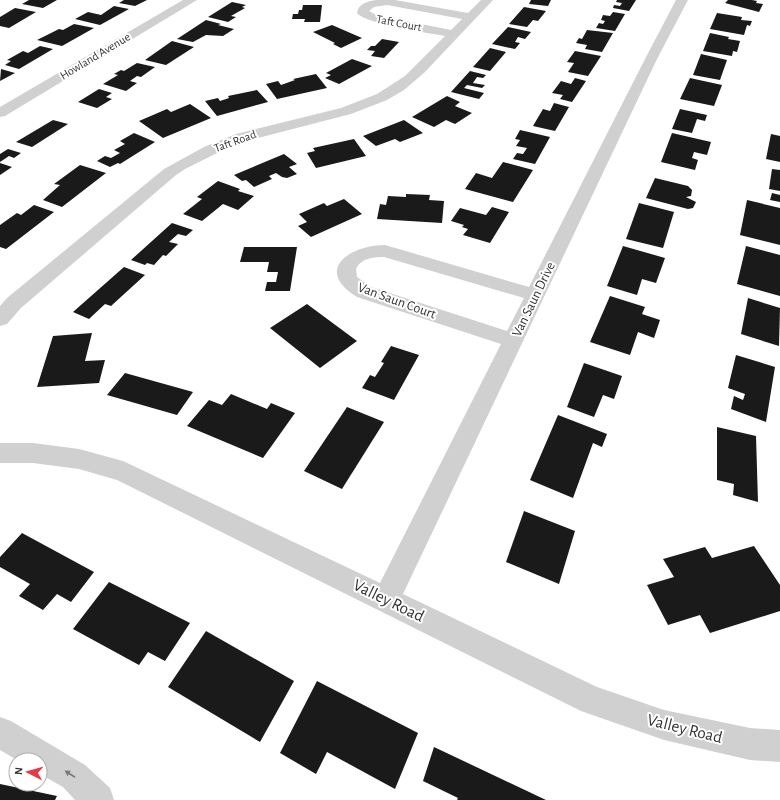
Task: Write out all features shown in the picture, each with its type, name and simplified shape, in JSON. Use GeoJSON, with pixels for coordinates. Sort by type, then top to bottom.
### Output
{"type":"FeatureCollection","features":[{"type":"Feature","properties":{"kind":"street","name":"Howland Avenue"},"geometry":{"type":"LineString","coordinates":[[0,113],[191,0]]}},
{"type":"Feature","properties":{"kind":"street","name":"Taft Road"},"geometry":{"type":"LineString","coordinates":[[0,318],[14,303],[170,172],[194,157],[224,143],[284,125],[321,118],[351,110],[398,88],[413,77],[487,0]]}},
{"type":"Feature","properties":{"kind":"street","name":"Van Saun Drive"},"geometry":{"type":"LineString","coordinates":[[386,599],[651,59],[682,0]]}},
{"type":"Feature","properties":{"kind":"street","name":"Taft Court"},"geometry":{"type":"LineString","coordinates":[[454,34],[373,18],[366,16],[362,10],[371,4],[387,2],[470,17]]}},
{"type":"Feature","properties":{"kind":"street","name":"Van Saun Court"},"geometry":{"type":"LineString","coordinates":[[513,340],[364,292],[354,287],[347,278],[346,269],[351,261],[360,255],[372,251],[385,251],[535,295]]}},
{"type":"Feature","properties":{"kind":"street","name":"Valley Road"},"geometry":{"type":"LineString","coordinates":[[0,453],[32,453],[79,459],[123,471],[592,700],[664,725],[750,744],[780,746]]}},
{"type":"Feature","properties":{"kind":"street"},"geometry":{"type":"LineString","coordinates":[[0,732],[74,776],[98,800]]}},
{"type":"Feature","properties":{"kind":"building"},"geometry":{"type":"Polygon","coordinates":[[[29,0],[57,0],[43,8],[22,4],[29,0]]]}},
{"type":"Feature","properties":{"kind":"building"},"geometry":{"type":"Polygon","coordinates":[[[124,0],[147,0],[135,6],[119,3],[124,0]]]}},
{"type":"Feature","properties":{"kind":"building"},"geometry":{"type":"Polygon","coordinates":[[[531,0],[551,0],[548,6],[529,4],[531,0]]]}},
{"type":"Feature","properties":{"kind":"building"},"geometry":{"type":"Polygon","coordinates":[[[617,0],[636,0],[629,11],[613,8],[614,5],[620,6],[622,3],[616,2],[617,0]]]}},
{"type":"Feature","properties":{"kind":"building"},"geometry":{"type":"Polygon","coordinates":[[[728,0],[752,0],[757,1],[756,3],[763,4],[759,12],[725,3],[728,0]]]}},
{"type":"Feature","properties":{"kind":"building"},"geometry":{"type":"Polygon","coordinates":[[[232,2],[246,5],[242,7],[245,8],[231,16],[236,17],[228,22],[208,17],[232,2]]]}},
{"type":"Feature","properties":{"kind":"building"},"geometry":{"type":"Polygon","coordinates":[[[303,5],[322,5],[320,22],[304,22],[305,19],[292,19],[293,14],[298,14],[299,10],[302,10],[303,5]]]}},
{"type":"Feature","properties":{"kind":"building"},"geometry":{"type":"Polygon","coordinates":[[[114,6],[129,9],[100,25],[75,19],[88,12],[101,15],[114,6]]]}},
{"type":"Feature","properties":{"kind":"building"},"geometry":{"type":"Polygon","coordinates":[[[524,7],[546,11],[538,21],[533,20],[527,27],[509,24],[524,7]]]}},
{"type":"Feature","properties":{"kind":"building"},"geometry":{"type":"Polygon","coordinates":[[[15,8],[36,12],[9,28],[0,26],[0,17],[15,8]]]}},
{"type":"Feature","properties":{"kind":"building"},"geometry":{"type":"Polygon","coordinates":[[[613,12],[625,14],[615,31],[596,28],[599,23],[603,24],[605,21],[601,20],[603,15],[610,16],[613,12]]]}},
{"type":"Feature","properties":{"kind":"building"},"geometry":{"type":"Polygon","coordinates":[[[717,13],[742,17],[741,20],[752,21],[750,26],[747,25],[744,35],[710,29],[717,13]]]}},
{"type":"Feature","properties":{"kind":"building"},"geometry":{"type":"Polygon","coordinates":[[[206,20],[234,29],[223,36],[206,35],[193,42],[177,39],[206,20]]]}},
{"type":"Feature","properties":{"kind":"building"},"geometry":{"type":"Polygon","coordinates":[[[74,24],[94,28],[62,46],[37,40],[59,29],[63,30],[74,24]]]}},
{"type":"Feature","properties":{"kind":"building"},"geometry":{"type":"Polygon","coordinates":[[[332,25],[362,38],[341,48],[333,44],[335,43],[313,32],[332,25]]]}},
{"type":"Feature","properties":{"kind":"building"},"geometry":{"type":"Polygon","coordinates":[[[508,27],[531,32],[525,39],[518,37],[515,42],[520,43],[515,49],[492,44],[508,27]]]}},
{"type":"Feature","properties":{"kind":"building"},"geometry":{"type":"Polygon","coordinates":[[[587,30],[613,33],[602,52],[585,49],[587,45],[576,43],[579,38],[582,39],[587,30]]]}},
{"type":"Feature","properties":{"kind":"building"},"geometry":{"type":"Polygon","coordinates":[[[710,33],[740,41],[737,52],[733,51],[732,56],[703,51],[710,33]]]}},
{"type":"Feature","properties":{"kind":"building"},"geometry":{"type":"Polygon","coordinates":[[[382,39],[399,42],[384,58],[371,56],[375,51],[367,50],[371,46],[375,46],[382,39]]]}},
{"type":"Feature","properties":{"kind":"building"},"geometry":{"type":"Polygon","coordinates":[[[172,41],[194,47],[166,65],[145,60],[172,41]]]}},
{"type":"Feature","properties":{"kind":"building"},"geometry":{"type":"Polygon","coordinates":[[[40,46],[53,49],[19,69],[5,65],[11,61],[7,60],[23,51],[28,53],[40,46]]]}},
{"type":"Feature","properties":{"kind":"building"},"geometry":{"type":"Polygon","coordinates":[[[490,48],[506,52],[490,71],[473,67],[490,48]]]}},
{"type":"Feature","properties":{"kind":"building"},"geometry":{"type":"Polygon","coordinates":[[[575,51],[601,56],[588,76],[568,72],[574,63],[567,62],[575,51]]]}},
{"type":"Feature","properties":{"kind":"building"},"geometry":{"type":"Polygon","coordinates":[[[701,54],[727,60],[720,80],[693,75],[701,54]]]}},
{"type":"Feature","properties":{"kind":"building"},"geometry":{"type":"Polygon","coordinates":[[[352,59],[372,66],[339,84],[325,78],[331,75],[326,73],[352,59]]]}},
{"type":"Feature","properties":{"kind":"building"},"geometry":{"type":"Polygon","coordinates":[[[137,63],[155,67],[141,77],[137,76],[130,81],[137,83],[126,91],[103,84],[118,75],[114,74],[121,70],[124,71],[137,63]]]}},
{"type":"Feature","properties":{"kind":"building"},"geometry":{"type":"Polygon","coordinates":[[[1,69],[15,73],[0,81],[1,69]]]}},
{"type":"Feature","properties":{"kind":"building"},"geometry":{"type":"Polygon","coordinates":[[[470,71],[486,75],[483,78],[477,77],[473,83],[485,85],[482,88],[467,85],[464,88],[484,93],[479,99],[451,92],[470,71]]]}},
{"type":"Feature","properties":{"kind":"building"},"geometry":{"type":"Polygon","coordinates":[[[316,74],[327,88],[277,99],[266,84],[278,81],[281,85],[295,80],[293,79],[316,74]]]}},
{"type":"Feature","properties":{"kind":"building"},"geometry":{"type":"Polygon","coordinates":[[[575,78],[586,81],[572,102],[560,99],[563,95],[552,93],[561,81],[571,84],[575,78]]]}},
{"type":"Feature","properties":{"kind":"building"},"geometry":{"type":"Polygon","coordinates":[[[690,78],[722,85],[714,106],[680,99],[690,78]]]}},
{"type":"Feature","properties":{"kind":"building"},"geometry":{"type":"Polygon","coordinates":[[[99,89],[112,93],[106,97],[112,99],[97,108],[78,102],[99,89]]]}},
{"type":"Feature","properties":{"kind":"building"},"geometry":{"type":"Polygon","coordinates":[[[257,90],[268,102],[217,116],[205,101],[218,98],[220,101],[229,98],[228,96],[257,90]]]}},
{"type":"Feature","properties":{"kind":"building"},"geometry":{"type":"Polygon","coordinates":[[[447,96],[460,102],[455,106],[472,113],[455,124],[446,120],[434,127],[412,117],[447,96]]]}},
{"type":"Feature","properties":{"kind":"building"},"geometry":{"type":"Polygon","coordinates":[[[554,103],[569,107],[555,131],[533,126],[543,109],[550,111],[554,103]]]}},
{"type":"Feature","properties":{"kind":"building"},"geometry":{"type":"Polygon","coordinates":[[[190,104],[211,118],[163,138],[139,121],[167,109],[171,112],[190,104]]]}},
{"type":"Feature","properties":{"kind":"building"},"geometry":{"type":"Polygon","coordinates":[[[680,109],[707,115],[705,121],[697,119],[692,133],[672,129],[680,109]]]}},
{"type":"Feature","properties":{"kind":"building"},"geometry":{"type":"Polygon","coordinates":[[[53,120],[68,124],[32,147],[16,142],[53,120]]]}},
{"type":"Feature","properties":{"kind":"building"},"geometry":{"type":"Polygon","coordinates":[[[404,120],[423,133],[400,142],[395,139],[376,146],[363,136],[404,120]]]}},
{"type":"Feature","properties":{"kind":"building"},"geometry":{"type":"Polygon","coordinates":[[[520,130],[550,137],[535,164],[513,159],[517,153],[523,154],[527,148],[516,146],[520,140],[515,139],[520,130]]]}},
{"type":"Feature","properties":{"kind":"building"},"geometry":{"type":"Polygon","coordinates":[[[134,133],[155,142],[120,164],[118,163],[110,167],[97,161],[105,156],[111,158],[120,153],[114,150],[125,144],[120,141],[134,133]]]}},
{"type":"Feature","properties":{"kind":"building"},"geometry":{"type":"Polygon","coordinates":[[[672,133],[711,142],[707,155],[694,152],[692,158],[698,160],[695,170],[661,162],[672,133]]]}},
{"type":"Feature","properties":{"kind":"building"},"geometry":{"type":"Polygon","coordinates":[[[771,134],[780,136],[780,162],[766,159],[771,134]]]}},
{"type":"Feature","properties":{"kind":"building"},"geometry":{"type":"Polygon","coordinates":[[[354,139],[366,156],[316,168],[307,153],[315,151],[313,148],[354,139]]]}},
{"type":"Feature","properties":{"kind":"building"},"geometry":{"type":"Polygon","coordinates":[[[8,149],[21,153],[14,158],[9,156],[0,162],[0,154],[8,149]]]}},
{"type":"Feature","properties":{"kind":"building"},"geometry":{"type":"Polygon","coordinates":[[[284,154],[297,164],[289,167],[297,174],[287,178],[276,173],[269,176],[272,179],[254,187],[246,180],[242,181],[234,175],[284,154]]]}},
{"type":"Feature","properties":{"kind":"building"},"geometry":{"type":"Polygon","coordinates":[[[503,162],[533,170],[513,202],[465,189],[476,173],[492,178],[503,162]]]}},
{"type":"Feature","properties":{"kind":"building"},"geometry":{"type":"Polygon","coordinates":[[[0,163],[12,167],[0,175],[0,163]]]}},
{"type":"Feature","properties":{"kind":"building"},"geometry":{"type":"Polygon","coordinates":[[[80,165],[106,173],[62,207],[43,200],[60,185],[54,184],[80,165]]]}},
{"type":"Feature","properties":{"kind":"building"},"geometry":{"type":"Polygon","coordinates":[[[772,169],[780,170],[780,191],[769,189],[772,169]]]}},
{"type":"Feature","properties":{"kind":"building"},"geometry":{"type":"Polygon","coordinates":[[[655,178],[688,186],[692,190],[691,196],[686,197],[696,202],[693,208],[688,209],[646,198],[655,178]]]}},
{"type":"Feature","properties":{"kind":"building"},"geometry":{"type":"Polygon","coordinates":[[[218,181],[240,189],[238,191],[254,196],[238,210],[223,204],[202,221],[183,214],[202,199],[197,197],[218,181]]]}},
{"type":"Feature","properties":{"kind":"building"},"geometry":{"type":"Polygon","coordinates":[[[772,193],[780,195],[780,202],[770,200],[772,193]]]}},
{"type":"Feature","properties":{"kind":"building"},"geometry":{"type":"Polygon","coordinates":[[[406,194],[430,195],[429,200],[444,201],[442,223],[377,219],[380,204],[386,205],[388,196],[406,197],[406,194]]]}},
{"type":"Feature","properties":{"kind":"building"},"geometry":{"type":"Polygon","coordinates":[[[344,199],[362,214],[311,237],[298,226],[307,222],[299,214],[324,203],[327,206],[344,199]]]}},
{"type":"Feature","properties":{"kind":"building"},"geometry":{"type":"Polygon","coordinates":[[[747,200],[780,208],[780,245],[740,235],[747,200]]]}},
{"type":"Feature","properties":{"kind":"building"},"geometry":{"type":"Polygon","coordinates":[[[639,203],[674,212],[663,248],[626,239],[639,203]]]}},
{"type":"Feature","properties":{"kind":"building"},"geometry":{"type":"Polygon","coordinates":[[[34,205],[54,212],[6,249],[0,247],[0,225],[17,213],[21,215],[34,205]]]}},
{"type":"Feature","properties":{"kind":"building"},"geometry":{"type":"Polygon","coordinates":[[[492,207],[509,212],[490,243],[463,235],[468,229],[462,227],[464,225],[451,221],[460,208],[486,215],[492,207]]]}},
{"type":"Feature","properties":{"kind":"building"},"geometry":{"type":"Polygon","coordinates":[[[172,223],[193,230],[186,236],[178,234],[169,242],[178,244],[166,256],[163,255],[154,265],[147,263],[145,265],[131,260],[172,223]]]}},
{"type":"Feature","properties":{"kind":"building"},"geometry":{"type":"Polygon","coordinates":[[[623,246],[665,258],[656,283],[642,279],[637,295],[607,286],[623,246]]]}},
{"type":"Feature","properties":{"kind":"building"},"geometry":{"type":"Polygon","coordinates":[[[746,246],[780,255],[780,296],[737,284],[746,246]]]}},
{"type":"Feature","properties":{"kind":"building"},"geometry":{"type":"Polygon","coordinates":[[[244,247],[297,247],[290,291],[265,291],[267,282],[276,282],[278,272],[267,272],[269,262],[240,262],[244,247]]]}},
{"type":"Feature","properties":{"kind":"building"},"geometry":{"type":"Polygon","coordinates":[[[124,267],[145,275],[111,306],[105,304],[89,319],[73,312],[124,267]]]}},
{"type":"Feature","properties":{"kind":"building"},"geometry":{"type":"Polygon","coordinates":[[[610,296],[645,307],[642,314],[660,320],[654,338],[638,332],[630,355],[590,342],[610,296]]]}},
{"type":"Feature","properties":{"kind":"building"},"geometry":{"type":"Polygon","coordinates":[[[748,298],[780,308],[779,346],[741,334],[748,298]]]}},
{"type":"Feature","properties":{"kind":"building"},"geometry":{"type":"Polygon","coordinates":[[[307,304],[357,341],[320,368],[270,328],[307,304]]]}},
{"type":"Feature","properties":{"kind":"building"},"geometry":{"type":"Polygon","coordinates":[[[92,333],[85,361],[105,360],[99,383],[37,387],[53,336],[92,333]]]}},
{"type":"Feature","properties":{"kind":"building"},"geometry":{"type":"Polygon","coordinates":[[[391,346],[419,355],[394,400],[362,388],[370,375],[375,377],[384,363],[381,362],[391,346]]]}},
{"type":"Feature","properties":{"kind":"building"},"geometry":{"type":"Polygon","coordinates":[[[736,355],[775,367],[766,422],[731,409],[734,396],[743,400],[745,394],[728,388],[736,355]]]}},
{"type":"Feature","properties":{"kind":"building"},"geometry":{"type":"Polygon","coordinates":[[[584,363],[622,376],[614,399],[603,395],[594,417],[567,407],[584,363]]]}},
{"type":"Feature","properties":{"kind":"building"},"geometry":{"type":"Polygon","coordinates":[[[125,373],[193,392],[177,415],[107,395],[125,373]]]}},
{"type":"Feature","properties":{"kind":"building"},"geometry":{"type":"Polygon","coordinates":[[[231,394],[267,409],[271,403],[295,413],[263,458],[187,426],[209,400],[222,405],[231,394]]]}},
{"type":"Feature","properties":{"kind":"building"},"geometry":{"type":"Polygon","coordinates":[[[347,407],[384,422],[342,489],[304,471],[347,407]]]}},
{"type":"Feature","properties":{"kind":"building"},"geometry":{"type":"Polygon","coordinates":[[[558,415],[607,434],[602,447],[593,443],[573,498],[530,480],[558,415]]]}},
{"type":"Feature","properties":{"kind":"building"},"geometry":{"type":"Polygon","coordinates":[[[717,427],[756,436],[758,502],[733,495],[734,484],[717,480],[717,427]]]}},
{"type":"Feature","properties":{"kind":"building"},"geometry":{"type":"Polygon","coordinates":[[[524,511],[575,531],[559,584],[506,562],[524,511]]]}},
{"type":"Feature","properties":{"kind":"building"},"geometry":{"type":"Polygon","coordinates":[[[22,533],[94,572],[71,602],[57,594],[43,610],[19,596],[30,584],[0,567],[0,557],[22,533]]]}},
{"type":"Feature","properties":{"kind":"building"},"geometry":{"type":"Polygon","coordinates":[[[754,546],[780,585],[780,611],[710,633],[700,615],[668,625],[647,585],[674,577],[663,559],[705,547],[712,558],[754,546]]]}},
{"type":"Feature","properties":{"kind":"building"},"geometry":{"type":"Polygon","coordinates":[[[109,582],[190,623],[165,661],[148,652],[139,665],[73,629],[109,582]]]}},
{"type":"Feature","properties":{"kind":"building"},"geometry":{"type":"Polygon","coordinates":[[[206,631],[294,681],[260,742],[168,687],[206,631]]]}},
{"type":"Feature","properties":{"kind":"building"},"geometry":{"type":"Polygon","coordinates":[[[317,681],[418,733],[395,789],[327,752],[316,774],[280,753],[317,681]]]}},
{"type":"Feature","properties":{"kind":"building"},"geometry":{"type":"Polygon","coordinates":[[[434,747],[546,800],[457,800],[458,798],[423,781],[434,747]]]}},
{"type":"Feature","properties":{"kind":"building"},"geometry":{"type":"Polygon","coordinates":[[[0,784],[8,786],[8,792],[38,792],[57,796],[55,800],[0,800],[0,784]]]}}]}
